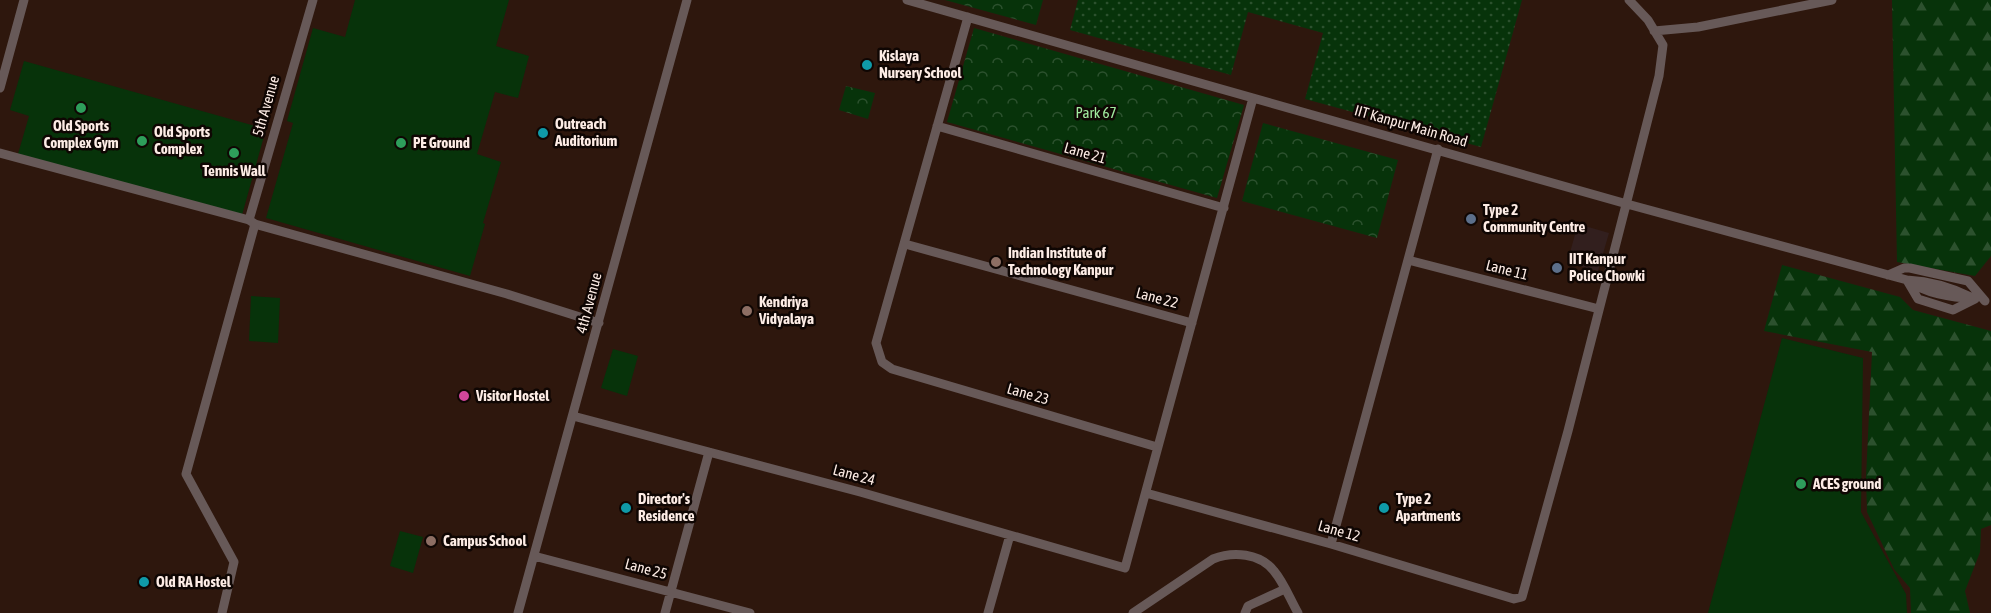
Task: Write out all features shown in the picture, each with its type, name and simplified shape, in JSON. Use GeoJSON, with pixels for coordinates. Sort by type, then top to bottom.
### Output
{"type":"FeatureCollection","features":[{"type":"Feature","properties":{"kind":"street"},"geometry":{"type":"LineString","coordinates":[[0,88],[24,0]]}},
{"type":"Feature","properties":{"kind":"street","name":"5th Avenue"},"geometry":{"type":"LineString","coordinates":[[222,613],[234,562],[186,474],[313,0]]}},
{"type":"Feature","properties":{"kind":"street","name":"IIT Kanpur Main Road"},"geometry":{"type":"LineString","coordinates":[[907,0],[1627,204],[1907,280],[1918,280],[1988,302]]}},
{"type":"Feature","properties":{"kind":"street"},"geometry":{"type":"LineString","coordinates":[[1599,309],[1659,76],[1663,45],[1648,20],[1629,0]]}},
{"type":"Feature","properties":{"kind":"street"},"geometry":{"type":"LineString","coordinates":[[1654,31],[1698,27],[1832,0]]}},
{"type":"Feature","properties":{"kind":"street","name":"4th Avenue"},"geometry":{"type":"LineString","coordinates":[[518,613],[688,1]]}},
{"type":"Feature","properties":{"kind":"street"},"geometry":{"type":"LineString","coordinates":[[905,244],[968,17]]}},
{"type":"Feature","properties":{"kind":"street"},"geometry":{"type":"LineString","coordinates":[[1146,493],[1253,98]]}},
{"type":"Feature","properties":{"kind":"street","name":"Lane 21"},"geometry":{"type":"LineString","coordinates":[[937,126],[1224,208]]}},
{"type":"Feature","properties":{"kind":"street"},"geometry":{"type":"LineString","coordinates":[[1331,544],[1438,149]]}},
{"type":"Feature","properties":{"kind":"street"},"geometry":{"type":"LineString","coordinates":[[0,153],[507,294],[599,323]]}},
{"type":"Feature","properties":{"kind":"street","name":"Lane 22"},"geometry":{"type":"LineString","coordinates":[[905,244],[1192,323]]}},
{"type":"Feature","properties":{"kind":"street","name":"Lane 23"},"geometry":{"type":"LineString","coordinates":[[905,244],[876,342],[882,362],[892,369],[1157,447]]}},
{"type":"Feature","properties":{"kind":"street","name":"Lane 11"},"geometry":{"type":"LineString","coordinates":[[1408,260],[1599,309]]}},
{"type":"Feature","properties":{"kind":"street"},"geometry":{"type":"LineString","coordinates":[[1888,274],[1910,268],[1958,277],[1973,285],[1988,302]]}},
{"type":"Feature","properties":{"kind":"street"},"geometry":{"type":"LineString","coordinates":[[1907,280],[1918,299],[1948,309],[1957,309],[1973,298]]}},
{"type":"Feature","properties":{"kind":"street","name":"Lane 12"},"geometry":{"type":"LineString","coordinates":[[1146,493],[1331,544],[1514,599],[1522,597],[1599,309]]}},
{"type":"Feature","properties":{"kind":"street","name":"Lane 24"},"geometry":{"type":"LineString","coordinates":[[573,416],[1125,568],[1146,493]]}},
{"type":"Feature","properties":{"kind":"street"},"geometry":{"type":"LineString","coordinates":[[665,613],[709,452]]}},
{"type":"Feature","properties":{"kind":"street"},"geometry":{"type":"LineString","coordinates":[[988,613],[1010,535]]}},
{"type":"Feature","properties":{"kind":"street"},"geometry":{"type":"LineString","coordinates":[[1133,613],[1224,554],[1249,555],[1266,563],[1274,570],[1298,613]]}},
{"type":"Feature","properties":{"kind":"street","name":"Lane 25"},"geometry":{"type":"LineString","coordinates":[[534,556],[750,613]]}},
{"type":"Feature","properties":{"kind":"street"},"geometry":{"type":"LineString","coordinates":[[1245,613],[1248,606],[1286,590]]}},
{"type":"Feature","properties":{"kind":"shaded area"},"geometry":{"type":"Polygon","coordinates":[[[1578,224],[1609,233],[1598,271],[1567,263],[1578,224]]]}},
{"type":"Feature","properties":{"kind":"green space","name":"PE Ground"},"geometry":{"type":"Polygon","coordinates":[[[355,0],[509,0],[496,46],[529,56],[518,98],[495,92],[477,154],[501,162],[470,276],[266,218],[293,123],[287,121],[313,28],[345,37],[355,0]]]}},
{"type":"Feature","properties":{"kind":"green space"},"geometry":{"type":"Polygon","coordinates":[[[945,0],[1043,0],[1036,25],[945,0]]]}},
{"type":"Feature","properties":{"kind":"green space"},"geometry":{"type":"Polygon","coordinates":[[[1078,0],[1522,0],[1481,147],[1305,99],[1323,33],[1248,12],[1231,75],[1070,30],[1078,0]]]}},
{"type":"Feature","properties":{"kind":"green space"},"geometry":{"type":"Polygon","coordinates":[[[1892,0],[1991,0],[1991,256],[1975,276],[1897,262],[1892,0]]]}},
{"type":"Feature","properties":{"kind":"green space","name":"Park 67"},"geometry":{"type":"Polygon","coordinates":[[[974,28],[1244,105],[1217,198],[947,122],[974,28]]]}},
{"type":"Feature","properties":{"kind":"green space","name":"Old Sports Complex"},"geometry":{"type":"Polygon","coordinates":[[[24,61],[266,129],[242,215],[18,154],[29,116],[10,110],[24,61]]]}},
{"type":"Feature","properties":{"kind":"green space"},"geometry":{"type":"Polygon","coordinates":[[[846,86],[875,93],[868,119],[839,110],[846,86]]]}},
{"type":"Feature","properties":{"kind":"green space"},"geometry":{"type":"Polygon","coordinates":[[[1263,123],[1398,160],[1377,238],[1242,201],[1263,123]]]}},
{"type":"Feature","properties":{"kind":"green space"},"geometry":{"type":"Polygon","coordinates":[[[1782,265],[1900,297],[1913,310],[1991,331],[1991,525],[1981,529],[1980,552],[1965,591],[1970,613],[1911,613],[1910,588],[1894,569],[1867,512],[1866,477],[1872,352],[1764,331],[1782,265]]]}},
{"type":"Feature","properties":{"kind":"green space"},"geometry":{"type":"Polygon","coordinates":[[[251,296],[280,298],[278,343],[249,341],[251,296]]]}},
{"type":"Feature","properties":{"kind":"green space","name":"ACES ground"},"geometry":{"type":"Polygon","coordinates":[[[1782,338],[1863,358],[1861,512],[1906,594],[1907,613],[1708,613],[1782,338]]]}},
{"type":"Feature","properties":{"kind":"green space"},"geometry":{"type":"Polygon","coordinates":[[[613,349],[638,356],[627,396],[601,388],[613,349]]]}},
{"type":"Feature","properties":{"kind":"green space"},"geometry":{"type":"Polygon","coordinates":[[[400,531],[423,537],[413,573],[390,566],[400,531]]]}},
{"type":"Feature","properties":{"kind":"place","name":"Kislaya Nursery School"},"geometry":{"type":"Point","coordinates":[867,65]}},
{"type":"Feature","properties":{"kind":"place","name":"Old Sports Complex Gym"},"geometry":{"type":"Point","coordinates":[81,108]}},
{"type":"Feature","properties":{"kind":"place","name":"Outreach Auditorium"},"geometry":{"type":"Point","coordinates":[543,133]}},
{"type":"Feature","properties":{"kind":"place","name":"Old Sports Complex"},"geometry":{"type":"Point","coordinates":[142,141]}},
{"type":"Feature","properties":{"kind":"place","name":"PE Ground"},"geometry":{"type":"Point","coordinates":[401,143]}},
{"type":"Feature","properties":{"kind":"place","name":"Tennis Wall"},"geometry":{"type":"Point","coordinates":[234,153]}},
{"type":"Feature","properties":{"kind":"place","name":"Type 2 Community Centre"},"geometry":{"type":"Point","coordinates":[1471,219]}},
{"type":"Feature","properties":{"kind":"place","name":"Indian Institute of Technology Kanpur"},"geometry":{"type":"Point","coordinates":[996,262]}},
{"type":"Feature","properties":{"kind":"place","name":"IIT Kanpur Police Chowki"},"geometry":{"type":"Point","coordinates":[1557,268]}},
{"type":"Feature","properties":{"kind":"place","name":"Kendriya Vidyalaya"},"geometry":{"type":"Point","coordinates":[747,311]}},
{"type":"Feature","properties":{"kind":"place","name":"Visitor Hostel"},"geometry":{"type":"Point","coordinates":[464,396]}},
{"type":"Feature","properties":{"kind":"place","name":"ACES ground"},"geometry":{"type":"Point","coordinates":[1801,484]}},
{"type":"Feature","properties":{"kind":"place","name":"Director's Residence"},"geometry":{"type":"Point","coordinates":[626,508]}},
{"type":"Feature","properties":{"kind":"place","name":"Type 2 Apartments"},"geometry":{"type":"Point","coordinates":[1384,508]}},
{"type":"Feature","properties":{"kind":"place","name":"Campus School"},"geometry":{"type":"Point","coordinates":[431,541]}},
{"type":"Feature","properties":{"kind":"place","name":"Old RA Hostel"},"geometry":{"type":"Point","coordinates":[144,582]}}]}
